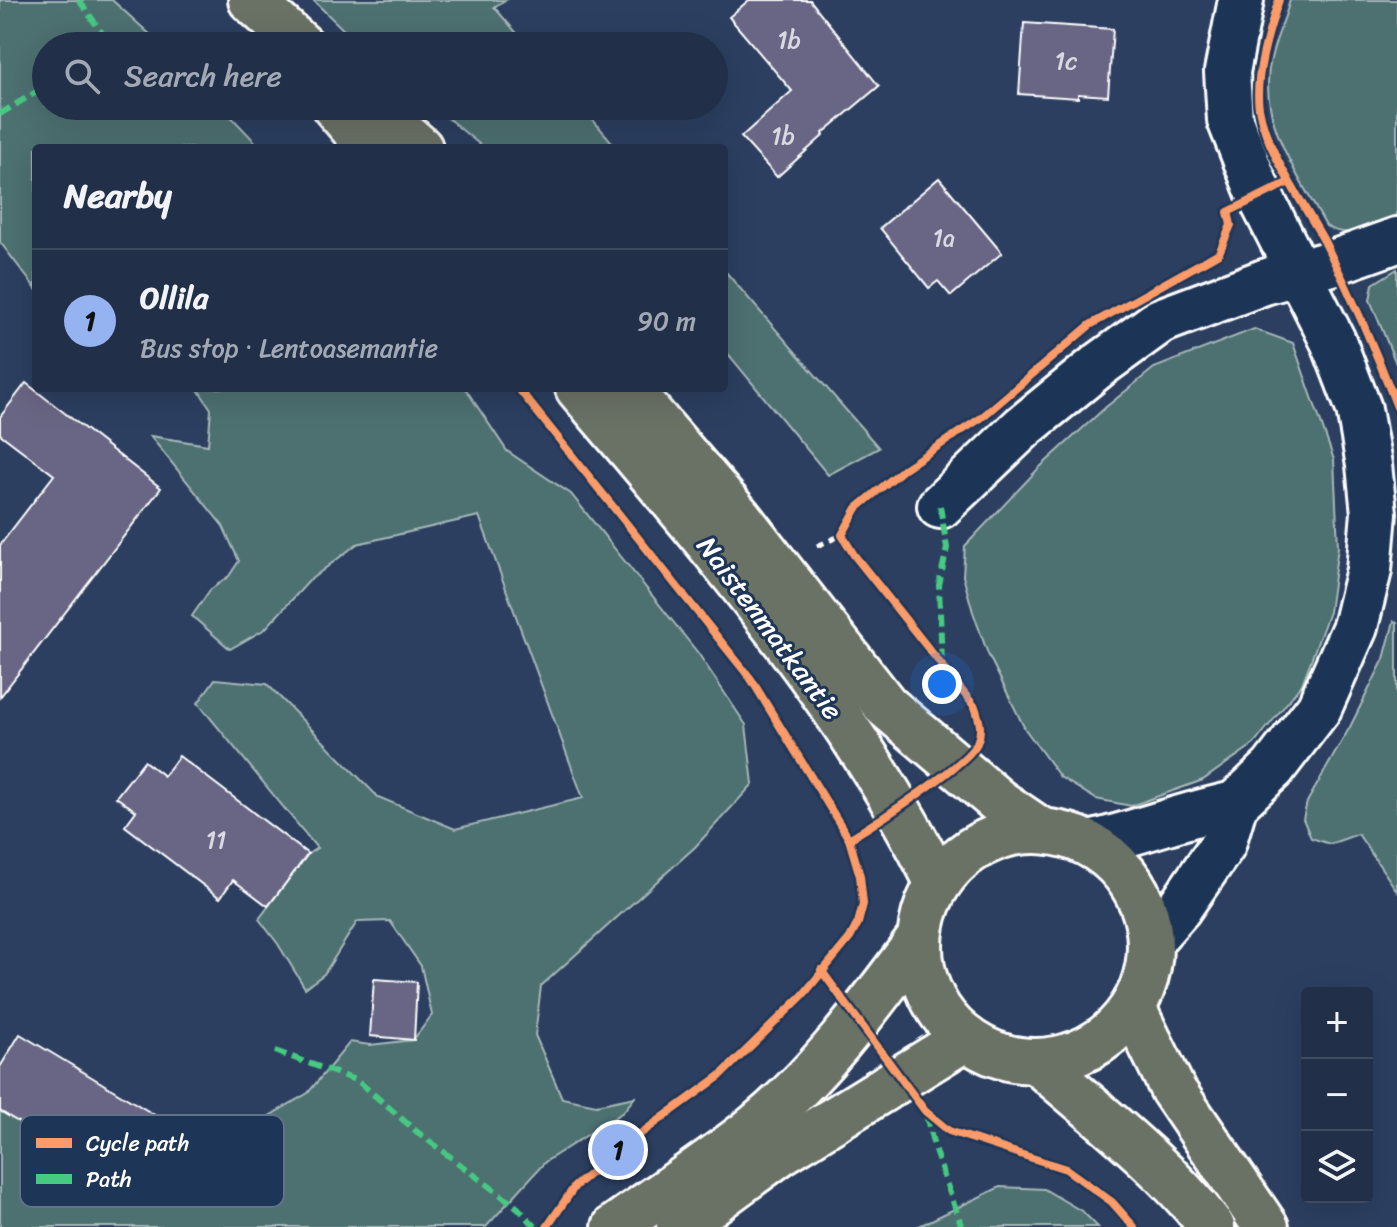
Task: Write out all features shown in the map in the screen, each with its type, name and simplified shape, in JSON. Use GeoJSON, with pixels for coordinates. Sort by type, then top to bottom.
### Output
{"type":"FeatureCollection","features":[{"type":"Feature","properties":{"kind":"main road"},"geometry":{"type":"LineString","coordinates":[[255,4],[277,32]]}},
{"type":"Feature","properties":{"kind":"main road"},"geometry":{"type":"LineString","coordinates":[[255,4],[286,32]]}},
{"type":"Feature","properties":{"kind":"main road"},"geometry":{"type":"LineString","coordinates":[[346,120],[367,144]]}},
{"type":"Feature","properties":{"kind":"main road"},"geometry":{"type":"LineString","coordinates":[[387,120],[415,144]]}},
{"type":"Feature","properties":{"kind":"main road","name":"Naistenmatkantie"},"geometry":{"type":"LineString","coordinates":[[581,392],[660,485],[803,665],[890,793],[938,884]]}},
{"type":"Feature","properties":{"kind":"main road","name":"Naistenmatkantie"},"geometry":{"type":"LineString","coordinates":[[631,392],[739,517],[886,706],[999,802],[1040,830]]}},
{"type":"Feature","properties":{"kind":"main road"},"geometry":{"type":"LineString","coordinates":[[1040,830],[1071,837],[1103,854],[1131,882],[1140,898],[1151,940],[1148,972],[1133,1008],[1108,1036],[1092,1047],[1065,1057],[1037,1062],[1000,1056],[982,1049],[951,1026],[930,994],[922,970],[920,938],[929,901],[938,884],[963,856],[979,846],[1019,831],[1040,830]]}},
{"type":"Feature","properties":{"kind":"main road"},"geometry":{"type":"LineString","coordinates":[[615,1227],[756,1126],[821,1063],[859,1020],[920,938]]}},
{"type":"Feature","properties":{"kind":"main road"},"geometry":{"type":"LineString","coordinates":[[1133,1008],[1173,1090],[1266,1227]]}},
{"type":"Feature","properties":{"kind":"main road"},"geometry":{"type":"LineString","coordinates":[[679,1227],[780,1153],[966,1038]]}},
{"type":"Feature","properties":{"kind":"main road"},"geometry":{"type":"LineString","coordinates":[[1037,1062],[1145,1153],[1192,1201],[1212,1227]]}},
{"type":"Feature","properties":{"kind":"street"},"geometry":{"type":"LineString","coordinates":[[1151,940],[1179,908],[1223,844],[1235,804],[1273,768],[1319,708],[1355,627],[1383,575],[1359,409],[1333,341],[1260,196],[1230,120],[1227,72],[1241,0]]}},
{"type":"Feature","properties":{"kind":"street"},"geometry":{"type":"LineString","coordinates":[[940,506],[1023,427],[1160,321],[1264,282],[1397,240]]}},
{"type":"Feature","properties":{"kind":"street"},"geometry":{"type":"LineString","coordinates":[[1089,844],[1124,836],[1193,812],[1235,804]]}},
{"type":"Feature","properties":{"kind":"path"},"geometry":{"type":"LineString","coordinates":[[848,545],[842,535],[849,521]]}},
{"type":"Feature","properties":{"kind":"green space"},"geometry":{"type":"Polygon","coordinates":[[[0,0],[112,0],[147,32],[32,32],[32,120],[234,120],[257,144],[32,144],[32,284],[0,242],[0,0]]]}},
{"type":"Feature","properties":{"kind":"green space"},"geometry":{"type":"Polygon","coordinates":[[[313,0],[506,0],[494,7],[516,32],[346,32],[313,0]]]}},
{"type":"Feature","properties":{"kind":"green space"},"geometry":{"type":"Polygon","coordinates":[[[1290,0],[1397,0],[1397,217],[1353,232],[1326,226],[1293,167],[1275,125],[1269,103],[1268,81],[1273,52],[1290,0]]]}},
{"type":"Feature","properties":{"kind":"green space"},"geometry":{"type":"Polygon","coordinates":[[[450,120],[593,120],[614,144],[479,144],[450,120]]]}},
{"type":"Feature","properties":{"kind":"green space"},"geometry":{"type":"Polygon","coordinates":[[[1397,269],[1397,366],[1370,300],[1373,284],[1397,269]]]}},
{"type":"Feature","properties":{"kind":"green space"},"geometry":{"type":"Polygon","coordinates":[[[728,275],[879,448],[828,475],[728,354],[728,275]]]}},
{"type":"Feature","properties":{"kind":"green space"},"geometry":{"type":"Polygon","coordinates":[[[1254,329],[1293,343],[1334,460],[1338,547],[1329,612],[1302,684],[1254,744],[1203,780],[1131,806],[1096,799],[1060,777],[1025,729],[988,654],[973,612],[963,576],[965,546],[1039,468],[1154,368],[1254,329]]]}},
{"type":"Feature","properties":{"kind":"green space"},"geometry":{"type":"Polygon","coordinates":[[[200,392],[468,392],[507,451],[571,494],[698,653],[746,725],[753,784],[695,847],[541,986],[535,1035],[562,1098],[596,1105],[635,1097],[623,1112],[545,1162],[486,1227],[0,1227],[0,1111],[20,1123],[20,1207],[284,1207],[284,1115],[271,1115],[308,1093],[350,1042],[370,1045],[413,1040],[432,1015],[421,966],[390,921],[357,922],[324,974],[305,988],[259,919],[308,854],[317,848],[198,703],[215,679],[267,684],[378,797],[455,829],[583,798],[479,516],[357,544],[310,580],[265,629],[230,649],[192,616],[210,590],[229,576],[239,561],[223,526],[150,436],[208,445],[211,409],[200,392]]]}},
{"type":"Feature","properties":{"kind":"green space"},"geometry":{"type":"Polygon","coordinates":[[[1394,621],[1397,622],[1397,891],[1358,834],[1330,844],[1311,838],[1303,819],[1307,802],[1384,659],[1394,621]]]}},
{"type":"Feature","properties":{"kind":"green space"},"geometry":{"type":"Polygon","coordinates":[[[1000,1187],[1044,1189],[1083,1212],[1098,1227],[917,1227],[1000,1187]]]}},
{"type":"Feature","properties":{"kind":"building"},"geometry":{"type":"Polygon","coordinates":[[[749,0],[810,0],[879,86],[777,177],[741,137],[792,91],[729,17],[749,0]]]}},
{"type":"Feature","properties":{"kind":"building"},"geometry":{"type":"Polygon","coordinates":[[[1024,23],[1113,29],[1108,96],[1078,94],[1078,98],[1019,94],[1024,23]]]}},
{"type":"Feature","properties":{"kind":"building"},"geometry":{"type":"Polygon","coordinates":[[[939,178],[1002,253],[951,296],[938,281],[929,288],[880,228],[939,178]]]}},
{"type":"Feature","properties":{"kind":"building"},"geometry":{"type":"Polygon","coordinates":[[[26,383],[32,388],[32,392],[38,392],[161,488],[0,697],[0,545],[54,475],[0,434],[0,417],[26,383]]]}},
{"type":"Feature","properties":{"kind":"building"},"geometry":{"type":"Polygon","coordinates":[[[179,756],[308,854],[268,906],[233,880],[220,898],[125,826],[136,811],[116,797],[144,761],[164,776],[179,756]]]}},
{"type":"Feature","properties":{"kind":"building"},"geometry":{"type":"Polygon","coordinates":[[[374,979],[417,982],[414,1040],[370,1036],[374,979]]]}},
{"type":"Feature","properties":{"kind":"building"},"geometry":{"type":"Polygon","coordinates":[[[20,1034],[155,1115],[20,1115],[20,1123],[0,1111],[0,1067],[20,1034]]]}},
{"type":"Feature","properties":{"kind":"marked path"},"geometry":{"type":"LineString","coordinates":[[79,0],[101,32]]}},
{"type":"Feature","properties":{"kind":"marked path"},"geometry":{"type":"LineString","coordinates":[[0,114],[32,95]]}},
{"type":"Feature","properties":{"kind":"marked path"},"geometry":{"type":"LineString","coordinates":[[940,506],[947,548],[939,585],[942,665]]}},
{"type":"Feature","properties":{"kind":"marked path"},"geometry":{"type":"LineString","coordinates":[[275,1051],[358,1081],[416,1131],[518,1208],[536,1227]]}},
{"type":"Feature","properties":{"kind":"marked path"},"geometry":{"type":"LineString","coordinates":[[926,1115],[936,1154],[962,1227]]}},
{"type":"Feature","properties":{"kind":"cycle path"},"geometry":{"type":"LineString","coordinates":[[1279,0],[1260,68],[1258,96],[1263,124],[1277,158],[1343,280],[1397,407]]}},
{"type":"Feature","properties":{"kind":"cycle path"},"geometry":{"type":"LineString","coordinates":[[849,839],[919,794],[956,765],[977,743],[980,729],[975,707],[854,555],[842,535],[857,508],[905,468],[981,418],[1090,325],[1219,253],[1231,225],[1228,212],[1289,182]]}},
{"type":"Feature","properties":{"kind":"cycle path"},"geometry":{"type":"LineString","coordinates":[[521,392],[751,679],[849,839],[860,876],[863,904],[850,938],[803,995],[720,1076],[618,1150],[575,1186],[547,1227]]}},
{"type":"Feature","properties":{"kind":"cycle path"},"geometry":{"type":"LineString","coordinates":[[821,970],[925,1111],[949,1131],[1066,1169],[1112,1202],[1134,1227]]}},
{"type":"Feature","properties":{"kind":"place","name":"Ollila"},"geometry":{"type":"Point","coordinates":[618,1150]}}]}
